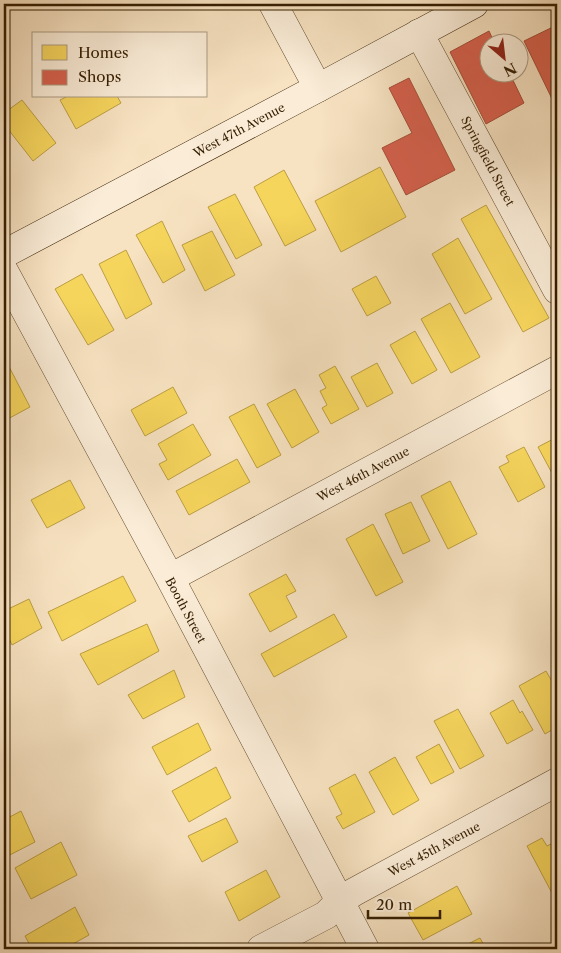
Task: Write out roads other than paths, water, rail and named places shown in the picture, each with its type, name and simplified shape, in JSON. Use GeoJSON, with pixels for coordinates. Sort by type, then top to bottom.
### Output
{"type":"FeatureCollection","features":[{"type":"Feature","properties":{"kind":"street"},"geometry":{"type":"LineString","coordinates":[[273,4],[318,88]]}},
{"type":"Feature","properties":{"kind":"street","name":"West 47th Avenue"},"geometry":{"type":"LineString","coordinates":[[4,254],[474,4]]}},
{"type":"Feature","properties":{"kind":"street","name":"Springfield Street"},"geometry":{"type":"LineString","coordinates":[[419,33],[557,290]]}},
{"type":"Feature","properties":{"kind":"street","name":"Booth Street"},"geometry":{"type":"LineString","coordinates":[[4,271],[170,578],[366,949]]}},
{"type":"Feature","properties":{"kind":"street","name":"West 46th Avenue"},"geometry":{"type":"LineString","coordinates":[[170,578],[557,370]]}},
{"type":"Feature","properties":{"kind":"street","name":"West 45th Avenue"},"geometry":{"type":"LineString","coordinates":[[261,949],[326,914],[340,901],[354,892],[557,782]]}}]}
